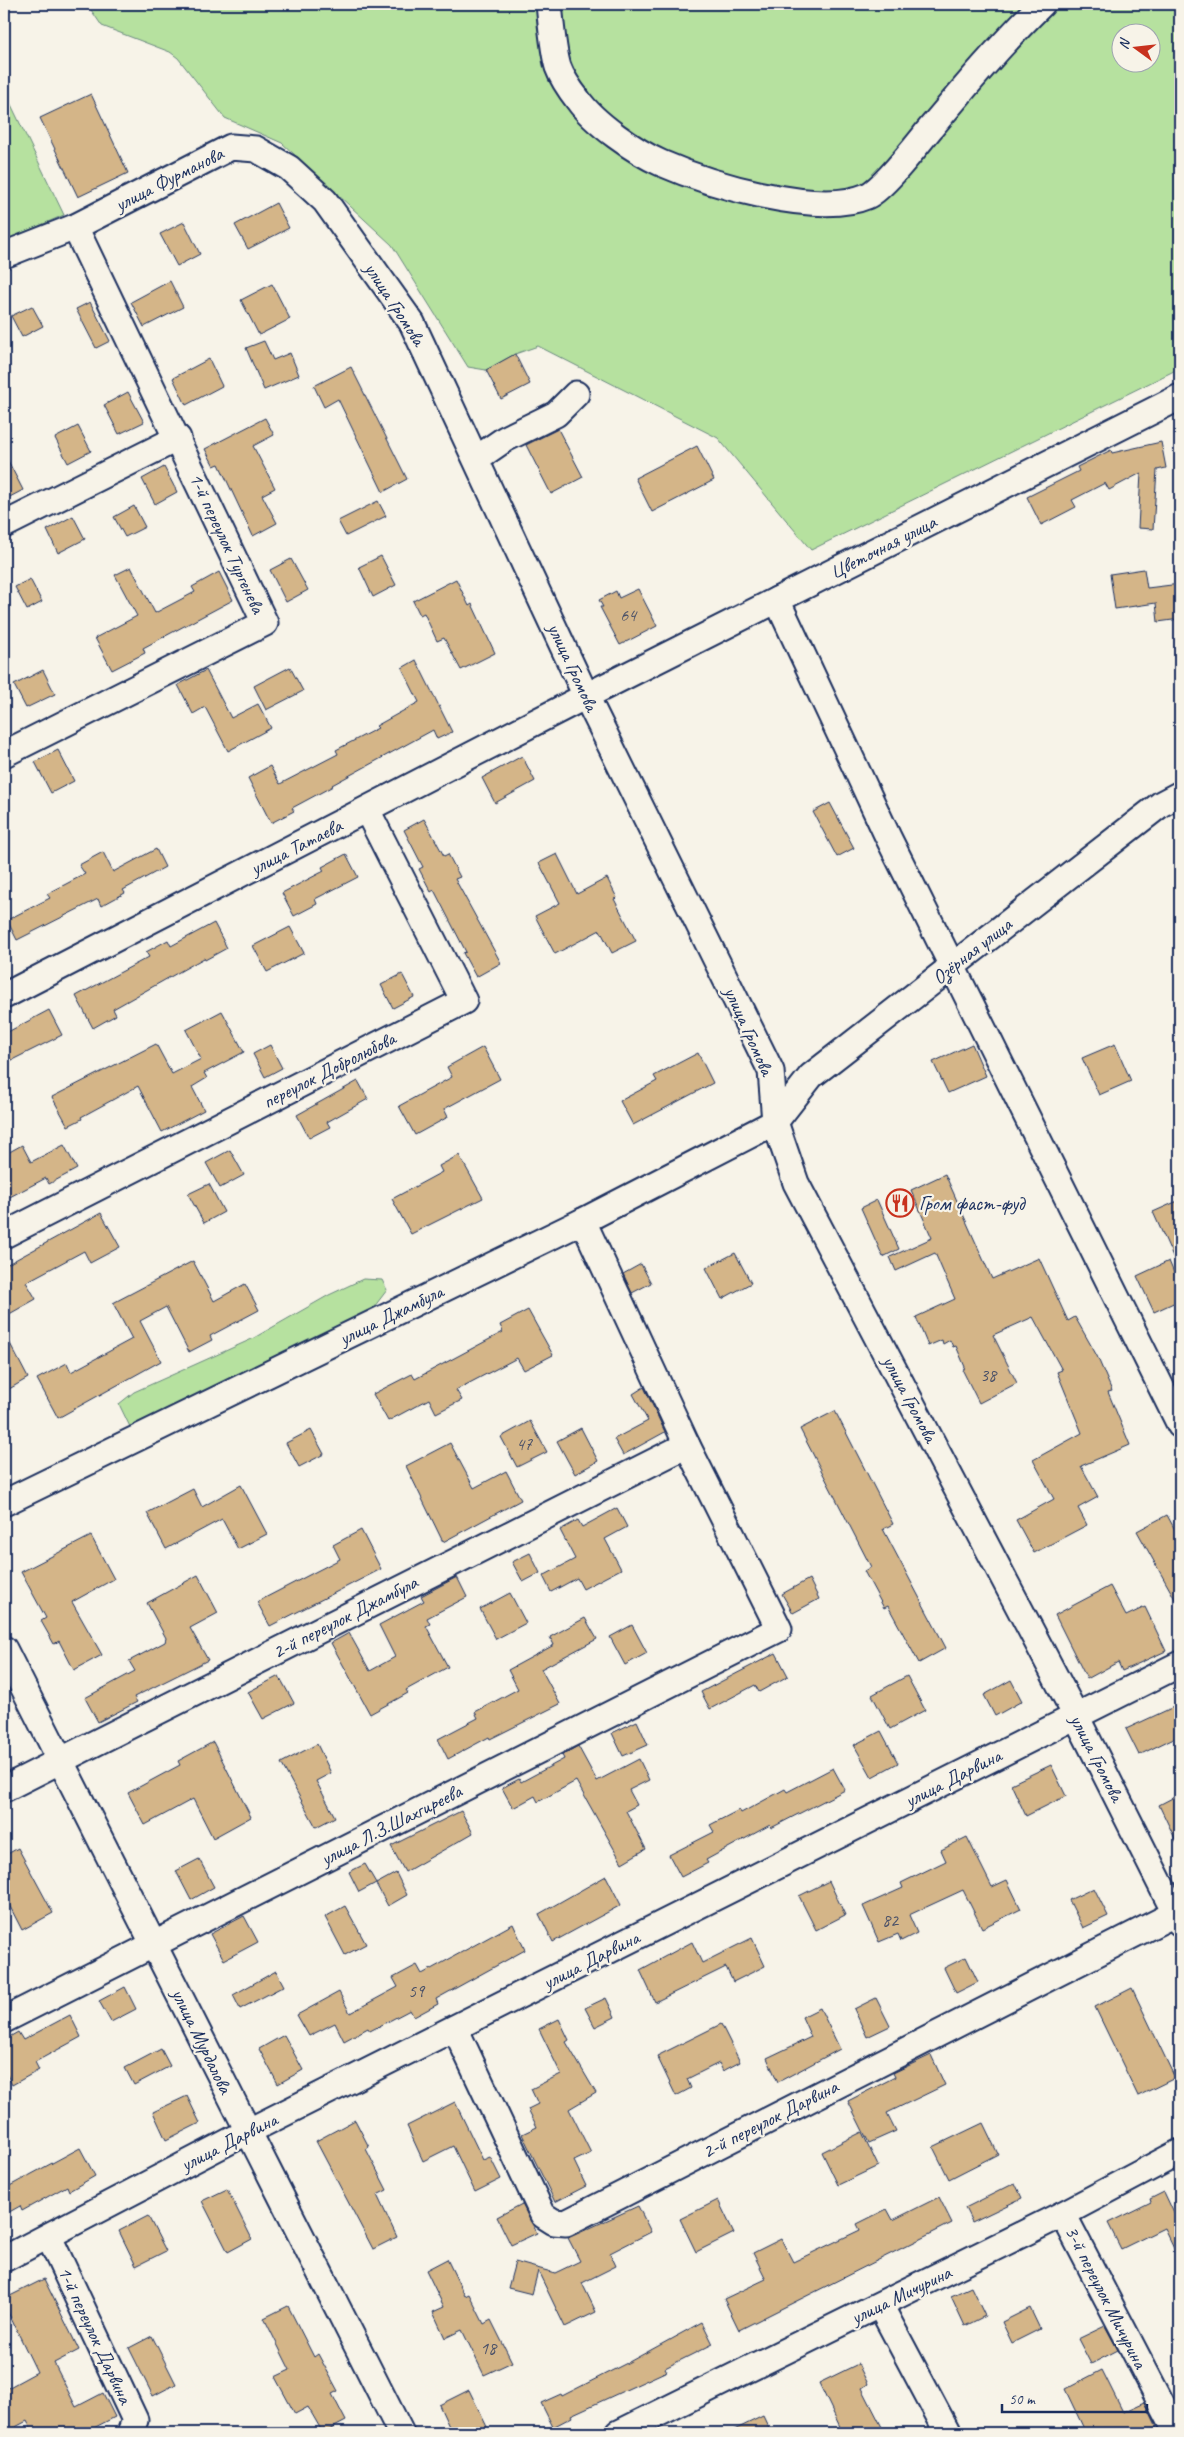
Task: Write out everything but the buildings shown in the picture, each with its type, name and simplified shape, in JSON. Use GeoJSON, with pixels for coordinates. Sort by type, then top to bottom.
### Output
{"type":"FeatureCollection","features":[{"type":"Feature","properties":{"kind":"street"},"geometry":{"type":"LineString","coordinates":[[549,4],[558,67],[579,101],[616,136],[660,163],[693,175],[760,194],[809,203],[840,202],[868,196],[894,172],[1006,39],[1042,4]]}},
{"type":"Feature","properties":{"kind":"street","name":"улица Фурманова"},"geometry":{"type":"LineString","coordinates":[[4,255],[75,227],[231,147],[256,149],[289,168],[325,201]]}},
{"type":"Feature","properties":{"kind":"street","name":"улица Громова"},"geometry":{"type":"LineString","coordinates":[[325,201],[412,322],[586,696],[771,1071],[775,1122],[796,1183],[1179,1916]]}},
{"type":"Feature","properties":{"kind":"street","name":"1-й переулок Тургенева"},"geometry":{"type":"LineString","coordinates":[[4,754],[265,623],[178,438],[75,227]]}},
{"type":"Feature","properties":{"kind":"street"},"geometry":{"type":"LineString","coordinates":[[476,459],[505,439],[556,414],[576,394]]}},
{"type":"Feature","properties":{"kind":"street","name":"Цветочная улица"},"geometry":{"type":"LineString","coordinates":[[586,696],[1180,397]]}},
{"type":"Feature","properties":{"kind":"street"},"geometry":{"type":"LineString","coordinates":[[4,525],[178,438]]}},
{"type":"Feature","properties":{"kind":"street"},"geometry":{"type":"LineString","coordinates":[[777,600],[888,837],[1180,1425]]}},
{"type":"Feature","properties":{"kind":"street","name":"улица Татаева"},"geometry":{"type":"LineString","coordinates":[[4,996],[586,696]]}},
{"type":"Feature","properties":{"kind":"street","name":"Озёрная улица"},"geometry":{"type":"LineString","coordinates":[[775,1122],[812,1076],[952,966],[1171,799],[1180,781]]}},
{"type":"Feature","properties":{"kind":"street","name":"переулок Добролюбова"},"geometry":{"type":"LineString","coordinates":[[4,1236],[464,1001],[367,810]]}},
{"type":"Feature","properties":{"kind":"street","name":"улица Джамбула"},"geometry":{"type":"LineString","coordinates":[[4,1504],[583,1221],[775,1122]]}},
{"type":"Feature","properties":{"kind":"street"},"geometry":{"type":"LineString","coordinates":[[583,1221],[687,1445]]}},
{"type":"Feature","properties":{"kind":"street","name":"улица Л.З.Шахгиреева"},"geometry":{"type":"LineString","coordinates":[[4,2020],[779,1629],[687,1445]]}},
{"type":"Feature","properties":{"kind":"street","name":"2-й переулок Джамбула"},"geometry":{"type":"LineString","coordinates":[[4,1789],[687,1445]]}},
{"type":"Feature","properties":{"kind":"street","name":"улица Мурдалова"},"geometry":{"type":"LineString","coordinates":[[4,1649],[401,2433]]}},
{"type":"Feature","properties":{"kind":"street","name":"улица Дарвина"},"geometry":{"type":"LineString","coordinates":[[4,2259],[247,2132],[1180,1664]]}},
{"type":"Feature","properties":{"kind":"street","name":"2-й переулок Дарвина"},"geometry":{"type":"LineString","coordinates":[[455,2028],[543,2215],[554,2222],[566,2222],[1179,1916]]}},
{"type":"Feature","properties":{"kind":"street","name":"улица Мичурина"},"geometry":{"type":"LineString","coordinates":[[619,2433],[1062,2214],[1180,2152]]}},
{"type":"Feature","properties":{"kind":"street","name":"3-й переулок Мичурина"},"geometry":{"type":"LineString","coordinates":[[1062,2214],[1177,2433]]}},
{"type":"Feature","properties":{"kind":"street","name":"1-й переулок Дарвина"},"geometry":{"type":"LineString","coordinates":[[49,2237],[135,2420],[130,2433]]}},
{"type":"Feature","properties":{"kind":"street"},"geometry":{"type":"LineString","coordinates":[[880,2305],[948,2433]]}},
{"type":"Feature","properties":{"kind":"green space"},"geometry":{"type":"Polygon","coordinates":[[[87,4],[1180,4],[1180,368],[811,550],[718,438],[538,346],[515,354],[486,370],[468,367],[392,245],[282,143],[225,118],[178,58],[170,52],[102,26],[87,4]]]}},
{"type":"Feature","properties":{"kind":"green space"},"geometry":{"type":"Polygon","coordinates":[[[4,90],[64,215],[4,241],[4,90]]]}},
{"type":"Feature","properties":{"kind":"green space"},"geometry":{"type":"Polygon","coordinates":[[[363,1279],[382,1280],[387,1290],[374,1307],[371,1315],[132,1431],[119,1404],[134,1392],[252,1339],[329,1295],[363,1279]]]}},
{"type":"Feature","properties":{"kind":"place","name":"Гром фаст-фуд"},"geometry":{"type":"Point","coordinates":[900,1203]}}]}
